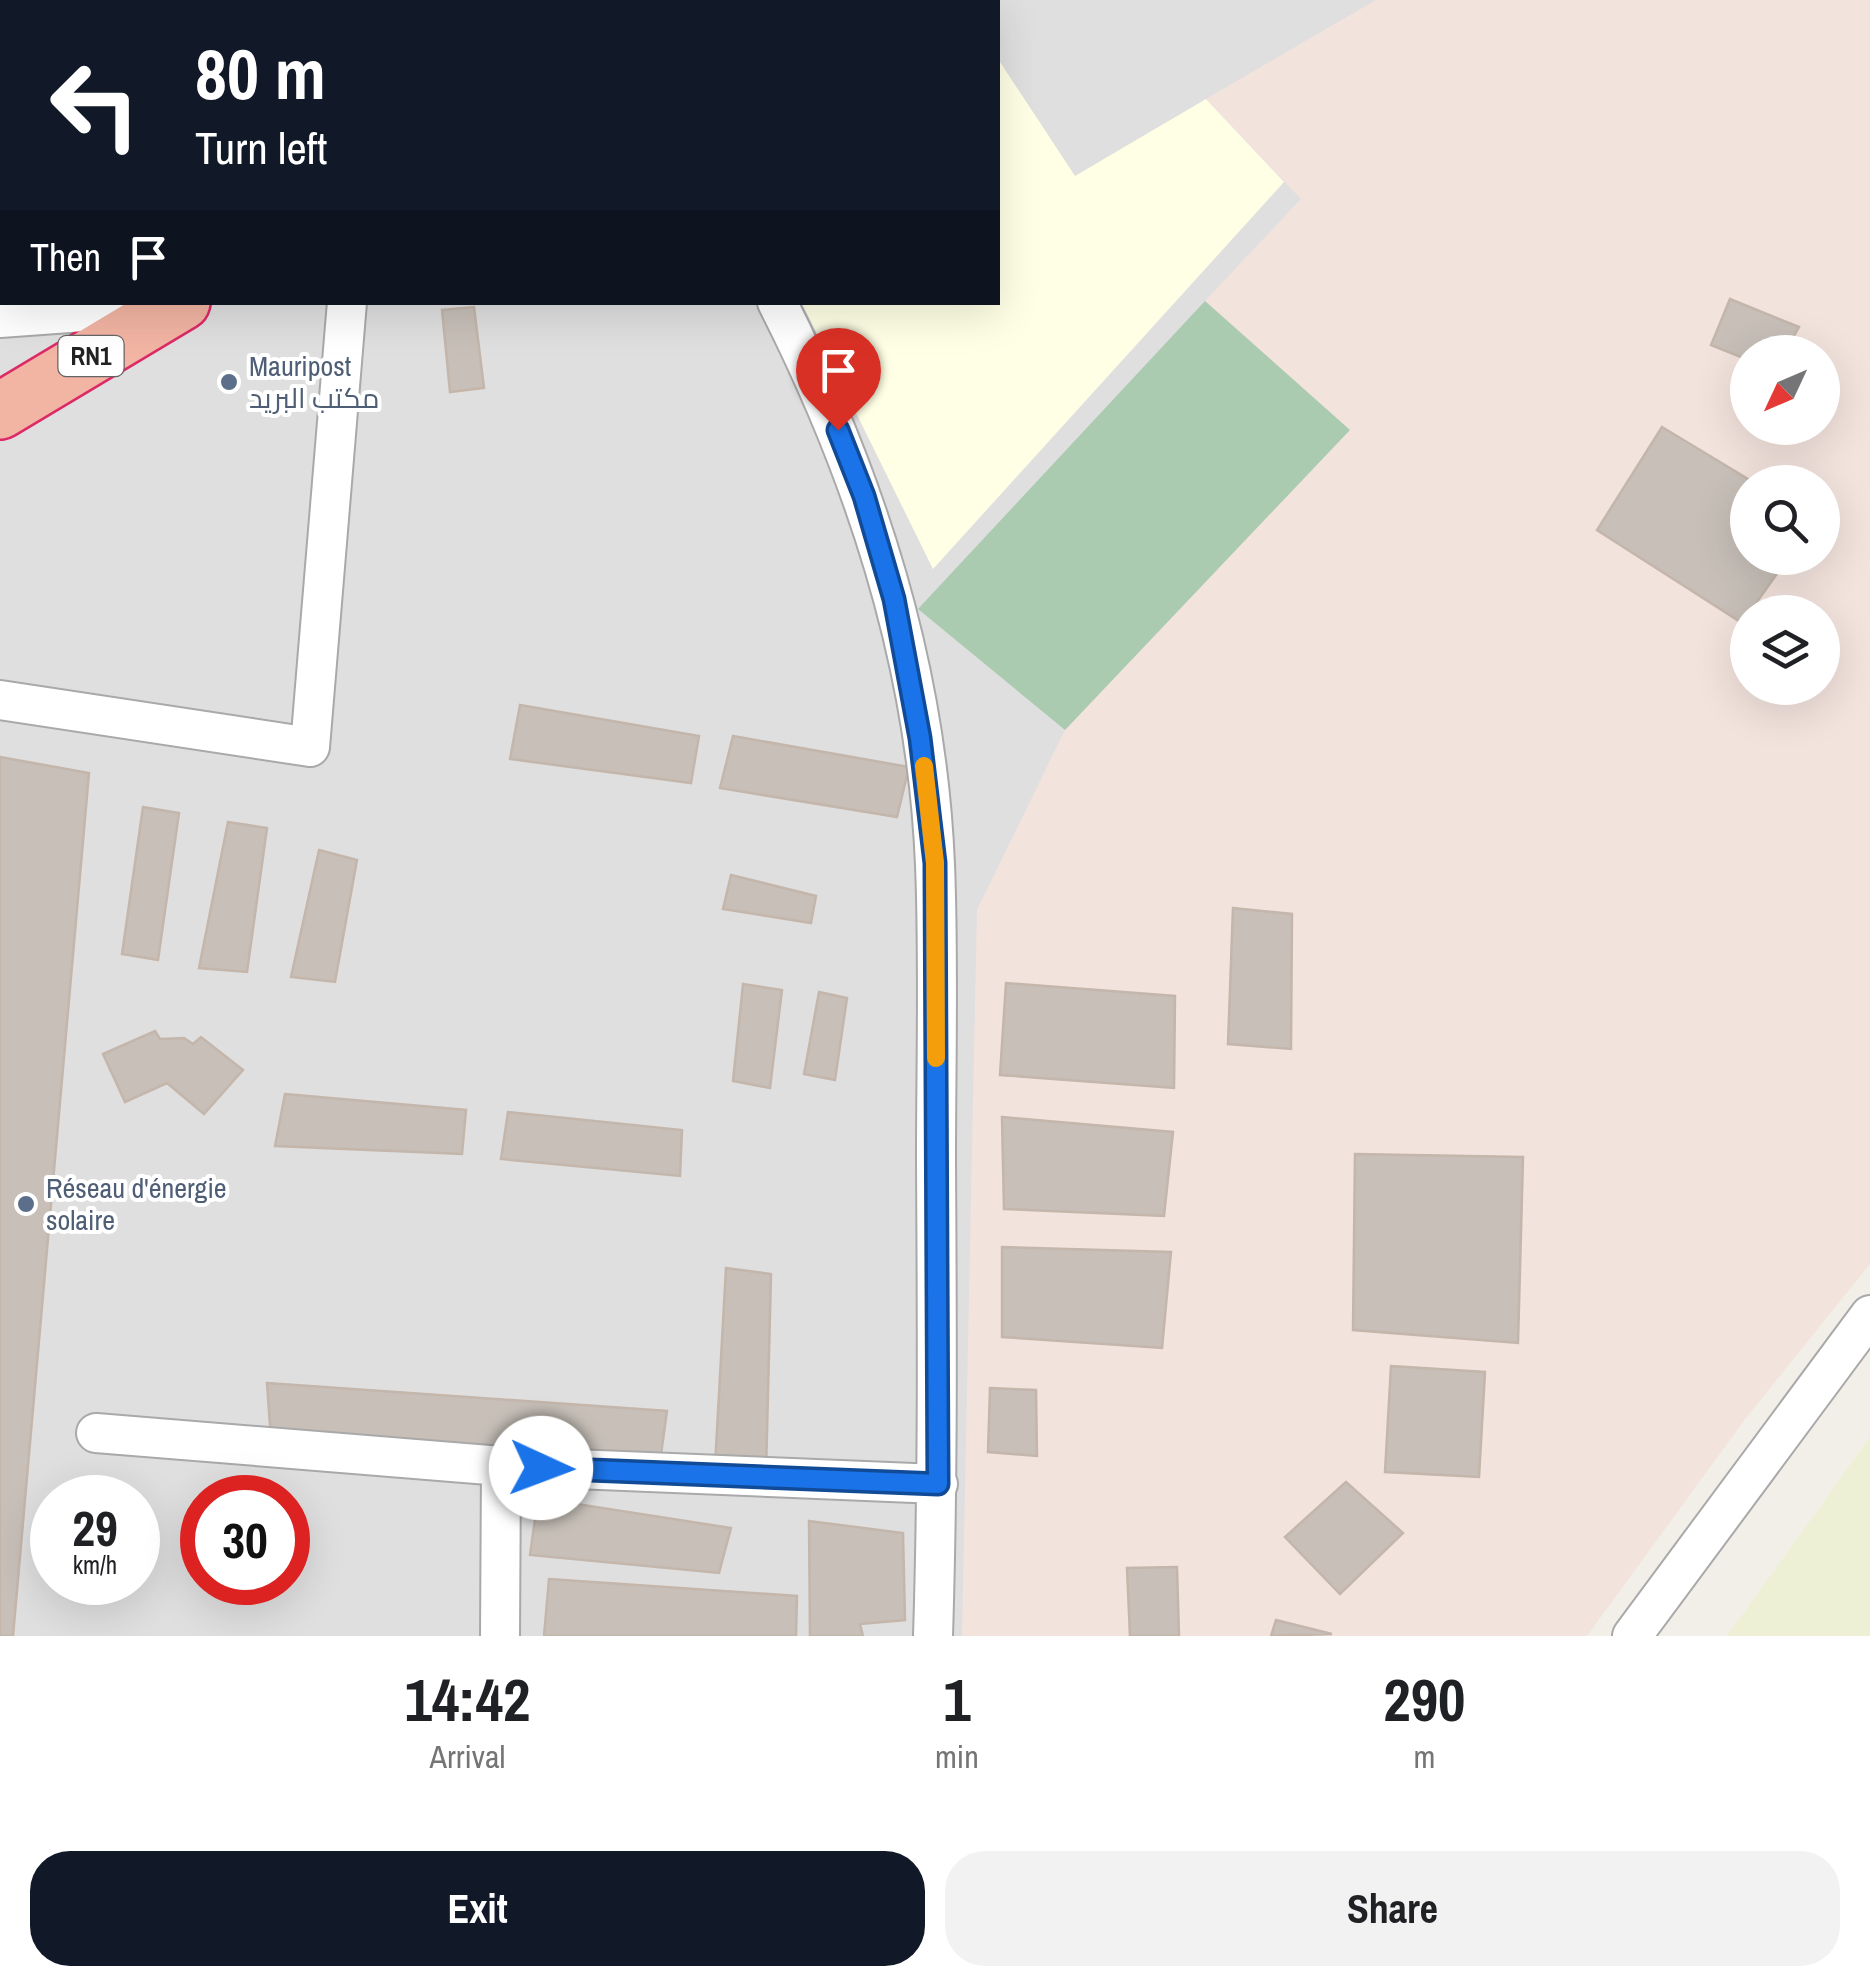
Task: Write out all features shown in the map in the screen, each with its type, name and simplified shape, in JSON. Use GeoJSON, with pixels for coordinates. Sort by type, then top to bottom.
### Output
{"type":"FeatureCollection","features":[{"type":"Feature","properties":{"kind":"highway","name":"RN1"},"geometry":{"type":"LineString","coordinates":[[0,410],[172,308]]}},
{"type":"Feature","properties":{"kind":"street"},"geometry":{"type":"LineString","coordinates":[[0,700],[310,747],[347,305]]}},
{"type":"Feature","properties":{"kind":"street"},"geometry":{"type":"LineString","coordinates":[[780,305],[826,397],[864,496],[894,599],[920,738],[935,863],[938,1484],[933,1636]]}},
{"type":"Feature","properties":{"kind":"street"},"geometry":{"type":"LineString","coordinates":[[0,318],[172,308]]}},
{"type":"Feature","properties":{"kind":"street"},"geometry":{"type":"LineString","coordinates":[[1632,1636],[1870,1315]]}},
{"type":"Feature","properties":{"kind":"street"},"geometry":{"type":"LineString","coordinates":[[96,1433],[501,1466],[938,1484]]}},
{"type":"Feature","properties":{"kind":"street"},"geometry":{"type":"LineString","coordinates":[[500,1636],[501,1466]]}},
{"type":"Feature","properties":{"kind":"shaded area"},"geometry":{"type":"Polygon","coordinates":[[[1000,0],[1870,0],[1870,883],[1403,1636],[0,1636],[0,305],[1000,305],[1000,0]]]}},
{"type":"Feature","properties":{"kind":"shaded area"},"geometry":{"type":"Polygon","coordinates":[[[1376,0],[1870,0],[1870,1264],[1746,1418],[1587,1636],[962,1636],[977,910],[1065,730],[1349,430],[1205,301],[1301,199],[1206,99],[1376,0]]]}},
{"type":"Feature","properties":{"kind":"shaded area"},"geometry":{"type":"Polygon","coordinates":[[[1000,62],[1075,176],[1206,99],[1284,182],[933,569],[803,305],[1000,305],[1000,62]]]}},
{"type":"Feature","properties":{"kind":"shaded area"},"geometry":{"type":"Polygon","coordinates":[[[1205,301],[1350,430],[1065,730],[918,609],[1205,301]]]}},
{"type":"Feature","properties":{"kind":"shaded area"},"geometry":{"type":"Polygon","coordinates":[[[1870,1437],[1870,1636],[1727,1636],[1870,1437]]]}},
{"type":"Feature","properties":{"kind":"building"},"geometry":{"type":"Polygon","coordinates":[[[1730,299],[1799,327],[1795,335],[1730,335],[1730,353],[1711,345],[1730,299]]]}},
{"type":"Feature","properties":{"kind":"building"},"geometry":{"type":"Polygon","coordinates":[[[474,307],[484,388],[450,392],[442,310],[474,307]]]}},
{"type":"Feature","properties":{"kind":"building"},"geometry":{"type":"Polygon","coordinates":[[[1662,427],[1730,468],[1730,575],[1776,575],[1762,595],[1730,595],[1730,615],[1597,530],[1662,427]]]}},
{"type":"Feature","properties":{"kind":"building"},"geometry":{"type":"Polygon","coordinates":[[[520,705],[699,736],[691,783],[510,759],[520,705]]]}},
{"type":"Feature","properties":{"kind":"building"},"geometry":{"type":"Polygon","coordinates":[[[733,736],[909,767],[897,817],[720,788],[733,736]]]}},
{"type":"Feature","properties":{"kind":"building","name":"Réseau d'énergie solaire"},"geometry":{"type":"Polygon","coordinates":[[[0,757],[89,773],[13,1636],[0,1636],[0,757]]]}},
{"type":"Feature","properties":{"kind":"building"},"geometry":{"type":"Polygon","coordinates":[[[143,807],[179,813],[158,960],[122,954],[143,807]]]}},
{"type":"Feature","properties":{"kind":"building"},"geometry":{"type":"Polygon","coordinates":[[[228,822],[267,828],[247,972],[199,968],[228,822]]]}},
{"type":"Feature","properties":{"kind":"building"},"geometry":{"type":"Polygon","coordinates":[[[319,850],[357,860],[335,982],[291,977],[319,850]]]}},
{"type":"Feature","properties":{"kind":"building"},"geometry":{"type":"Polygon","coordinates":[[[731,875],[816,896],[811,923],[723,909],[731,875]]]}},
{"type":"Feature","properties":{"kind":"building"},"geometry":{"type":"Polygon","coordinates":[[[1233,908],[1292,914],[1291,1049],[1228,1044],[1233,908]]]}},
{"type":"Feature","properties":{"kind":"building"},"geometry":{"type":"Polygon","coordinates":[[[1006,983],[1175,996],[1174,1088],[1000,1075],[1006,983]]]}},
{"type":"Feature","properties":{"kind":"building"},"geometry":{"type":"Polygon","coordinates":[[[743,984],[782,990],[770,1088],[733,1081],[743,984]]]}},
{"type":"Feature","properties":{"kind":"building"},"geometry":{"type":"Polygon","coordinates":[[[819,992],[847,998],[835,1080],[804,1074],[819,992]]]}},
{"type":"Feature","properties":{"kind":"building"},"geometry":{"type":"Polygon","coordinates":[[[155,1031],[160,1039],[184,1038],[193,1044],[201,1037],[243,1070],[204,1114],[167,1083],[125,1102],[103,1054],[155,1031]]]}},
{"type":"Feature","properties":{"kind":"building"},"geometry":{"type":"Polygon","coordinates":[[[285,1094],[466,1110],[462,1154],[275,1146],[285,1094]]]}},
{"type":"Feature","properties":{"kind":"building"},"geometry":{"type":"Polygon","coordinates":[[[508,1112],[682,1130],[680,1176],[501,1159],[508,1112]]]}},
{"type":"Feature","properties":{"kind":"building"},"geometry":{"type":"Polygon","coordinates":[[[1002,1117],[1173,1132],[1164,1216],[1004,1209],[1002,1117]]]}},
{"type":"Feature","properties":{"kind":"building"},"geometry":{"type":"Polygon","coordinates":[[[1355,1154],[1523,1157],[1518,1343],[1353,1330],[1355,1154]]]}},
{"type":"Feature","properties":{"kind":"building"},"geometry":{"type":"Polygon","coordinates":[[[1002,1247],[1171,1252],[1162,1348],[1002,1337],[1002,1247]]]}},
{"type":"Feature","properties":{"kind":"building"},"geometry":{"type":"Polygon","coordinates":[[[726,1268],[771,1274],[766,1473],[715,1466],[726,1268]]]}},
{"type":"Feature","properties":{"kind":"building"},"geometry":{"type":"Polygon","coordinates":[[[1391,1366],[1485,1372],[1479,1477],[1385,1472],[1391,1366]]]}},
{"type":"Feature","properties":{"kind":"building"},"geometry":{"type":"Polygon","coordinates":[[[267,1383],[667,1411],[660,1462],[271,1439],[267,1383]]]}},
{"type":"Feature","properties":{"kind":"building"},"geometry":{"type":"Polygon","coordinates":[[[990,1388],[1036,1390],[1037,1456],[988,1452],[990,1388]]]}},
{"type":"Feature","properties":{"kind":"building"},"geometry":{"type":"Polygon","coordinates":[[[1346,1482],[1403,1533],[1340,1594],[1285,1537],[1346,1482]]]}},
{"type":"Feature","properties":{"kind":"building"},"geometry":{"type":"Polygon","coordinates":[[[538,1498],[731,1528],[719,1573],[530,1555],[538,1498]]]}},
{"type":"Feature","properties":{"kind":"building"},"geometry":{"type":"Polygon","coordinates":[[[809,1521],[903,1533],[905,1620],[860,1624],[863,1636],[810,1636],[809,1521]]]}},
{"type":"Feature","properties":{"kind":"building"},"geometry":{"type":"Polygon","coordinates":[[[1177,1567],[1179,1636],[1130,1636],[1127,1568],[1177,1567]]]}},
{"type":"Feature","properties":{"kind":"building"},"geometry":{"type":"Polygon","coordinates":[[[549,1579],[797,1596],[796,1636],[544,1636],[549,1579]]]}},
{"type":"Feature","properties":{"kind":"building"},"geometry":{"type":"Polygon","coordinates":[[[1276,1620],[1332,1634],[1271,1636],[1276,1620]]]}},
{"type":"Feature","properties":{"kind":"slow traffic"},"geometry":{"type":"LineString","coordinates":[[924,766],[935,863],[936,1058]]}},
{"type":"Feature","properties":{"kind":"place","name":"Mauripost مكتب البريد"},"geometry":{"type":"Point","coordinates":[229,382]}},
{"type":"Feature","properties":{"kind":"place","name":"Réseau d'énergie solaire"},"geometry":{"type":"Point","coordinates":[26,1204]}},
{"type":"Feature","properties":{"kind":"route"},"geometry":{"type":"LineString","coordinates":[[541,1468],[938,1484],[935,863],[920,738],[894,599],[864,496],[838,430]]}}]}
